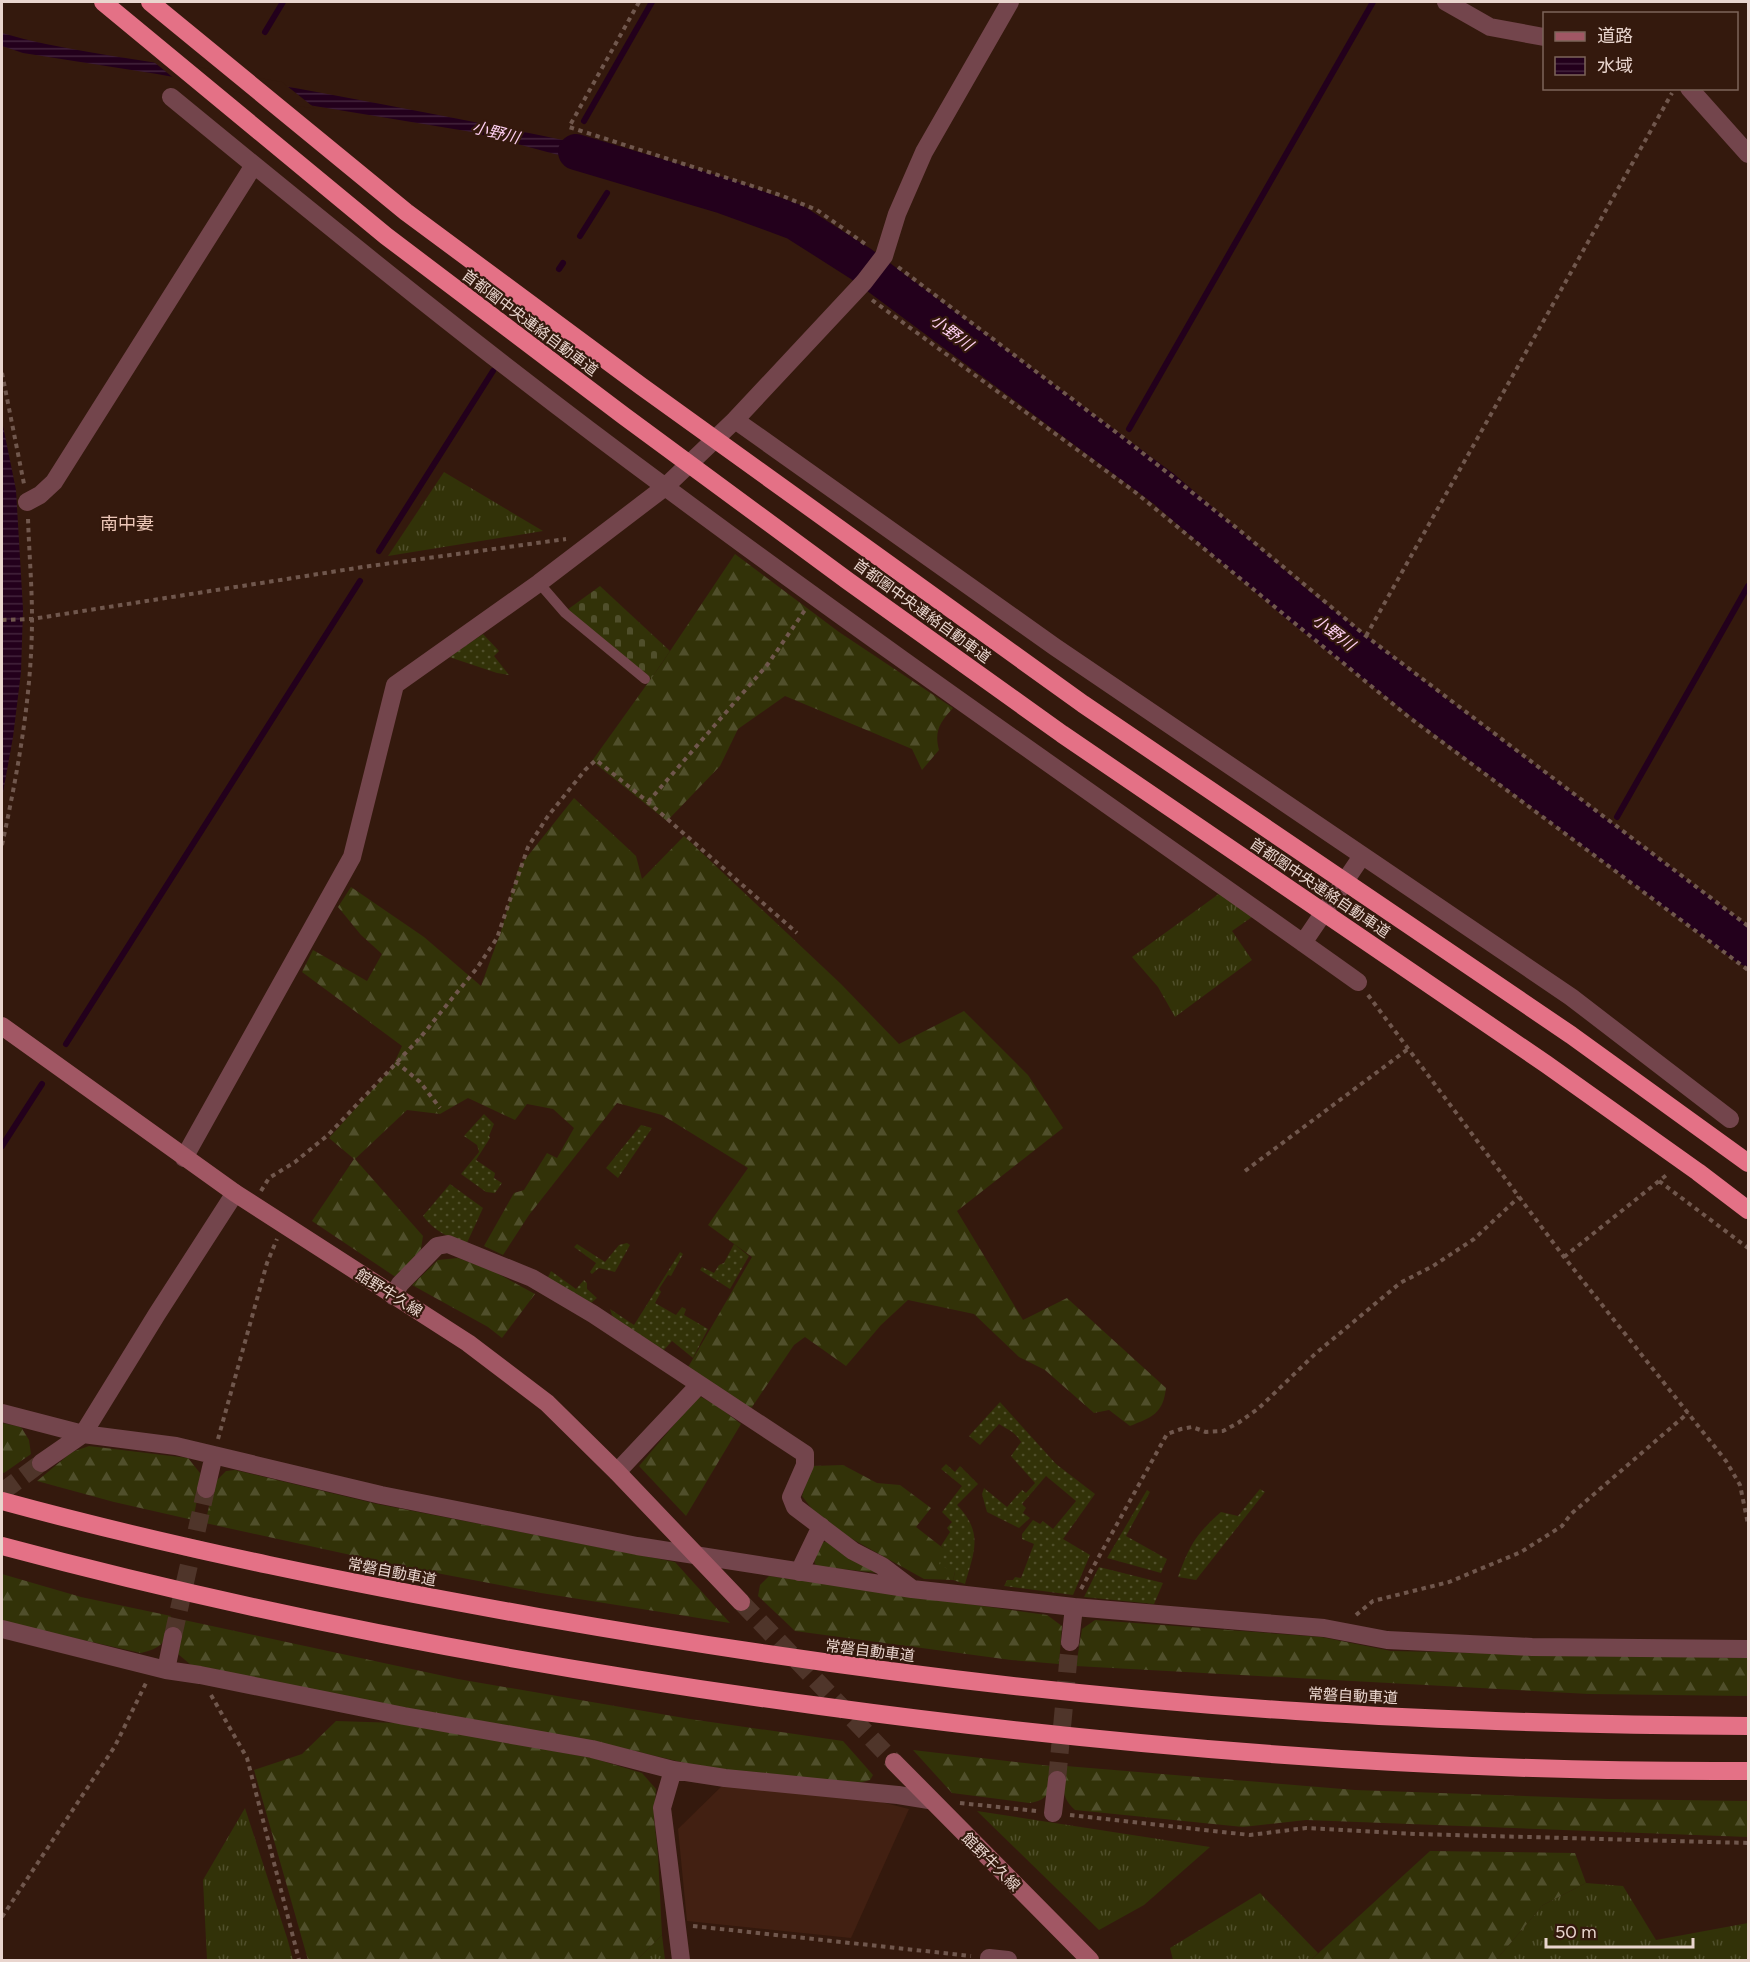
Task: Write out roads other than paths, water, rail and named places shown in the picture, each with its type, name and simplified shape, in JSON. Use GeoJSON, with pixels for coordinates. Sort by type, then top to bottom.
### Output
{"type":"FeatureCollection","features":[{"type":"Feature","properties":{"kind":"highway","name":"首都圏中央連絡自動車道"},"geometry":{"type":"LineString","coordinates":[[104,2],[386,237],[848,581],[1062,734],[1546,1064],[1749,1210]]}},
{"type":"Feature","properties":{"kind":"highway","name":"首都圏中央連絡自動車道"},"geometry":{"type":"LineString","coordinates":[[150,2],[406,212],[641,386],[1083,704],[1571,1035],[1749,1163]]}},
{"type":"Feature","properties":{"kind":"highway","name":"常磐自動車道"},"geometry":{"type":"LineString","coordinates":[[2,1501],[209,1551],[391,1591],[761,1654],[940,1678],[1131,1698],[1304,1712],[1444,1720],[1749,1726]]}},
{"type":"Feature","properties":{"kind":"highway"},"geometry":{"type":"LineString","coordinates":[[2,1546],[203,1597],[400,1639],[602,1675],[927,1721],[1138,1743],[1442,1766],[1749,1772]]}},
{"type":"Feature","properties":{"kind":"main road","name":"館野牛久線"},"geometry":{"type":"LineString","coordinates":[[2,1026],[184,1158],[285,1226],[468,1343],[547,1402],[741,1602]]}},
{"type":"Feature","properties":{"kind":"main road","name":"館野牛久線"},"geometry":{"type":"LineString","coordinates":[[894,1762],[929,1800],[1090,1960]]}},
{"type":"Feature","properties":{"kind":"street"},"geometry":{"type":"LineString","coordinates":[[184,1158],[352,857],[395,685],[539,583],[665,487],[735,420],[860,285],[883,257],[897,214],[924,152],[1010,2]]}},
{"type":"Feature","properties":{"kind":"street"},"geometry":{"type":"LineString","coordinates":[[1446,2],[1490,27],[1543,37]]}},
{"type":"Feature","properties":{"kind":"street"},"geometry":{"type":"LineString","coordinates":[[1691,90],[1749,154]]}},
{"type":"Feature","properties":{"kind":"street"},"geometry":{"type":"LineString","coordinates":[[171,97],[459,331],[665,487],[815,598],[1358,982]]}},
{"type":"Feature","properties":{"kind":"street"},"geometry":{"type":"LineString","coordinates":[[27,502],[40,495],[54,482],[254,165]]}},
{"type":"Feature","properties":{"kind":"street"},"geometry":{"type":"LineString","coordinates":[[735,420],[1056,647],[1570,997],[1730,1119]]}},
{"type":"Feature","properties":{"kind":"street"},"geometry":{"type":"LineString","coordinates":[[1303,943],[1362,856]]}},
{"type":"Feature","properties":{"kind":"street"},"geometry":{"type":"LineString","coordinates":[[41,1463],[83,1434],[235,1193]]}},
{"type":"Feature","properties":{"kind":"street"},"geometry":{"type":"LineString","coordinates":[[393,1296],[400,1284],[437,1246],[448,1244],[532,1278],[593,1314],[805,1454],[805,1465],[791,1497],[795,1508],[853,1551],[882,1566],[912,1589]]}},
{"type":"Feature","properties":{"kind":"street"},"geometry":{"type":"LineString","coordinates":[[617,1472],[699,1385]]}},
{"type":"Feature","properties":{"kind":"street"},"geometry":{"type":"LineString","coordinates":[[2,1413],[83,1434],[176,1446],[381,1495],[637,1546],[912,1589],[1074,1607],[1324,1628],[1387,1641],[1521,1647],[1749,1648]]}},
{"type":"Feature","properties":{"kind":"street"},"geometry":{"type":"LineString","coordinates":[[206,1489],[214,1455]]}},
{"type":"Feature","properties":{"kind":"street"},"geometry":{"type":"LineString","coordinates":[[799,1572],[821,1526]]}},
{"type":"Feature","properties":{"kind":"street"},"geometry":{"type":"LineString","coordinates":[[1070,1642],[1074,1607]]}},
{"type":"Feature","properties":{"kind":"street"},"geometry":{"type":"LineString","coordinates":[[2,1629],[160,1669],[592,1749],[673,1770],[725,1778],[929,1800]]}},
{"type":"Feature","properties":{"kind":"street"},"geometry":{"type":"LineString","coordinates":[[160,1669],[173,1636]]}},
{"type":"Feature","properties":{"kind":"street"},"geometry":{"type":"LineString","coordinates":[[673,1770],[662,1808],[681,1960]]}},
{"type":"Feature","properties":{"kind":"street"},"geometry":{"type":"LineString","coordinates":[[1053,1813],[1057,1780]]}},
{"type":"Feature","properties":{"kind":"street"},"geometry":{"type":"LineString","coordinates":[[989,1958],[1008,1960]]}},
{"type":"Feature","properties":{"kind":"lane"},"geometry":{"type":"LineString","coordinates":[[539,583],[565,613],[645,679]]}},
{"type":"Feature","properties":{"kind":"water"},"geometry":{"type":"Polygon","coordinates":[[[2,33],[68,48],[280,85],[577,143],[578,147],[626,161],[622,172],[472,132],[272,99],[233,88],[157,74],[23,53],[2,46],[2,33]]]}},
{"type":"Feature","properties":{"kind":"water"},"geometry":{"type":"Polygon","coordinates":[[[2,421],[16,490],[23,609],[21,672],[2,798],[2,421]]]}},
{"type":"Feature","properties":{"kind":"waterway"},"geometry":{"type":"LineString","coordinates":[[265,32],[283,2]]}},
{"type":"Feature","properties":{"kind":"waterway"},"geometry":{"type":"LineString","coordinates":[[584,121],[652,2]]}},
{"type":"Feature","properties":{"kind":"waterway"},"geometry":{"type":"LineString","coordinates":[[1129,429],[1373,2]]}},
{"type":"Feature","properties":{"kind":"waterway","name":"小野川"},"geometry":{"type":"LineString","coordinates":[[576,152],[724,196],[795,222],[861,264],[1164,489],[1299,606],[1436,713],[1748,948]]}},
{"type":"Feature","properties":{"kind":"waterway"},"geometry":{"type":"LineString","coordinates":[[580,236],[607,193]]}},
{"type":"Feature","properties":{"kind":"waterway"},"geometry":{"type":"LineString","coordinates":[[559,269],[563,263]]}},
{"type":"Feature","properties":{"kind":"waterway"},"geometry":{"type":"LineString","coordinates":[[379,551],[493,371]]}},
{"type":"Feature","properties":{"kind":"waterway"},"geometry":{"type":"LineString","coordinates":[[66,1044],[360,581]]}},
{"type":"Feature","properties":{"kind":"waterway"},"geometry":{"type":"LineString","coordinates":[[1617,817],[1748,586]]}},
{"type":"Feature","properties":{"kind":"waterway","name":"小野川"},"geometry":{"type":"LineString","coordinates":[[1606,841],[1608,837]]}},
{"type":"Feature","properties":{"kind":"waterway"},"geometry":{"type":"LineString","coordinates":[[2,1146],[42,1084]]}},
{"type":"Feature","properties":{"kind":"tunnel"},"geometry":{"type":"LineString","coordinates":[[2,1492],[41,1463]]}},
{"type":"Feature","properties":{"kind":"tunnel"},"geometry":{"type":"LineString","coordinates":[[173,1636],[206,1489]]}},
{"type":"Feature","properties":{"kind":"tunnel"},"geometry":{"type":"LineString","coordinates":[[741,1602],[894,1762]]}},
{"type":"Feature","properties":{"kind":"tunnel"},"geometry":{"type":"LineString","coordinates":[[1057,1780],[1070,1642]]}},
{"type":"Feature","properties":{"kind":"district","name":"南中妻"},"geometry":{"type":"Point","coordinates":[127,524]}}]}
